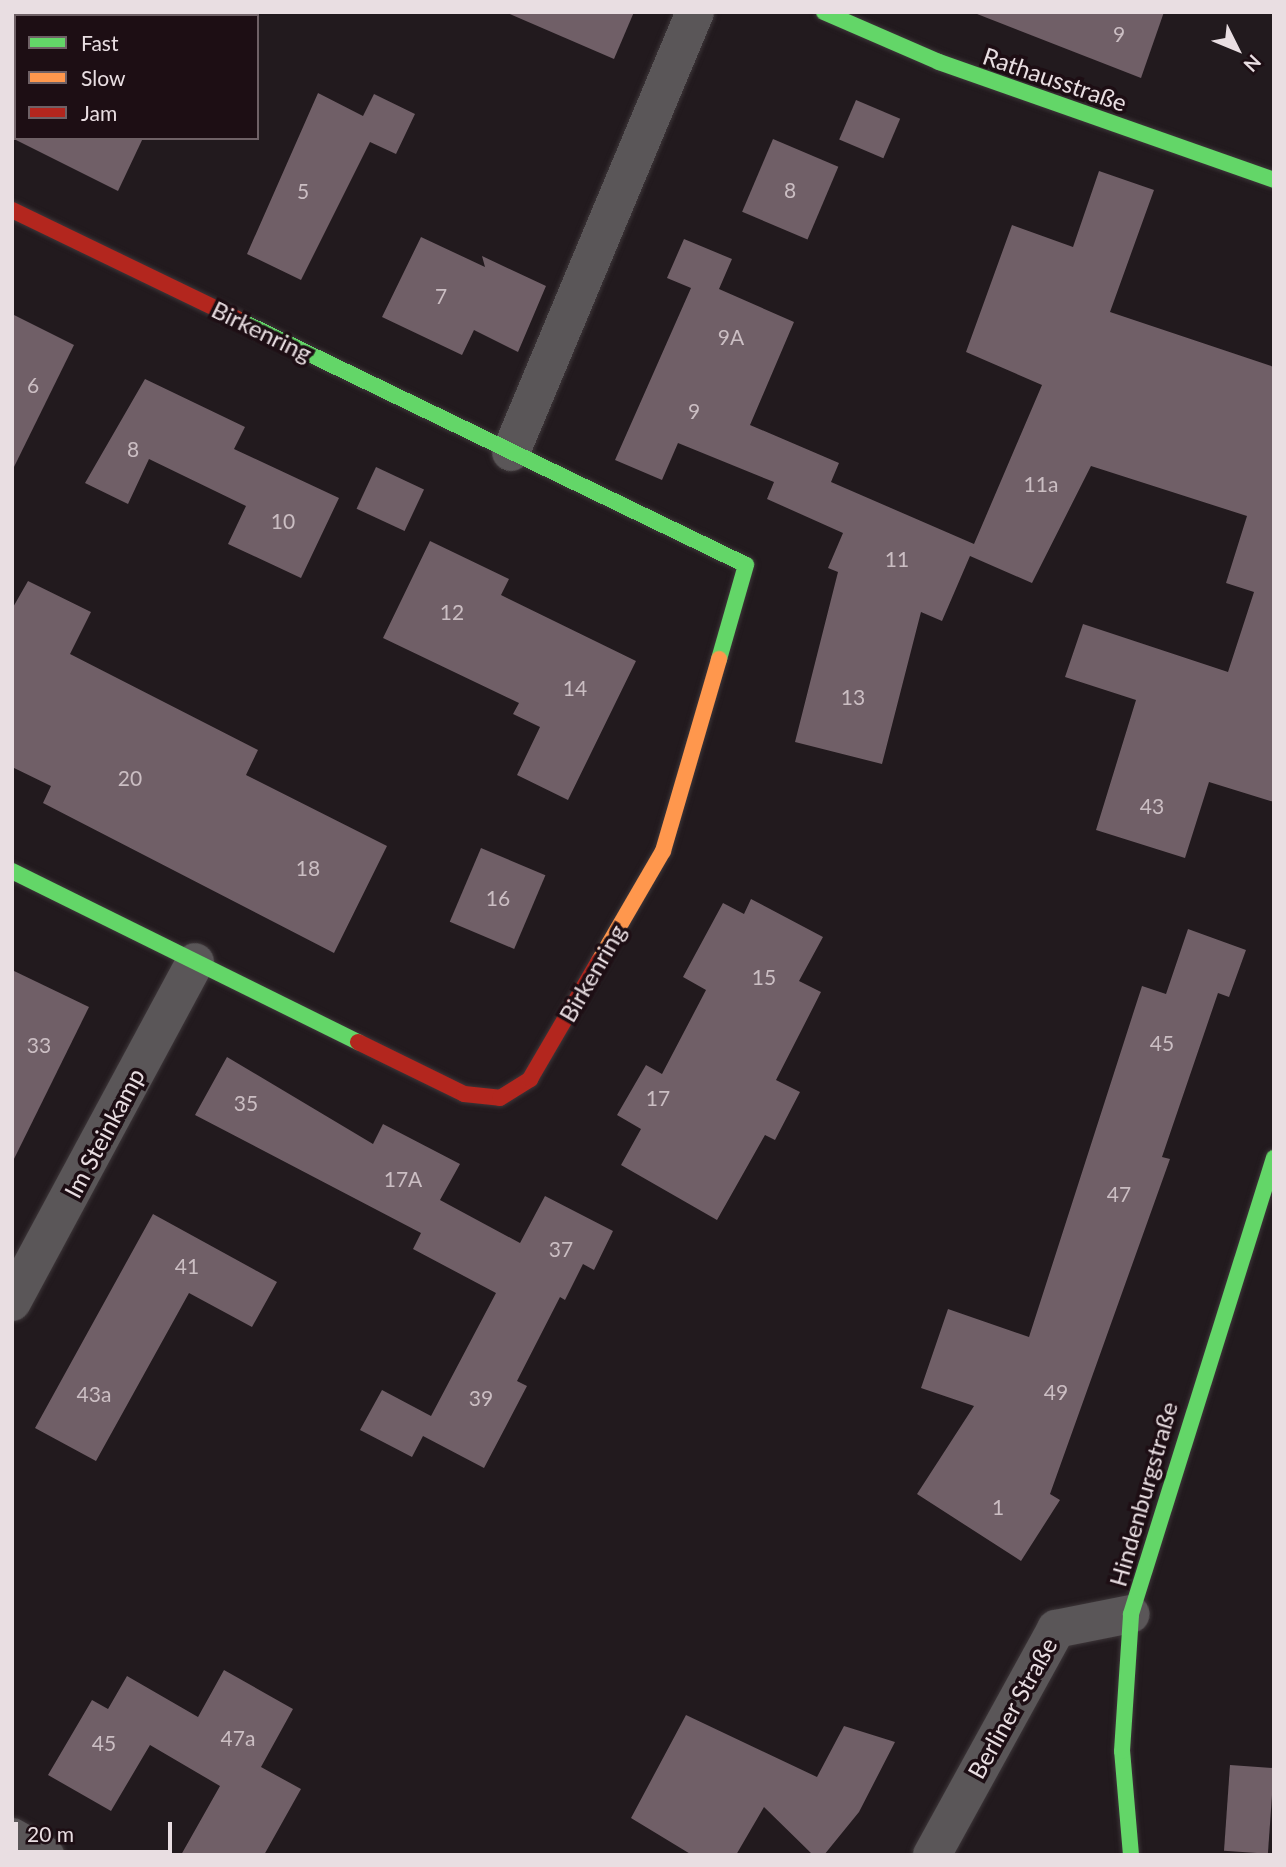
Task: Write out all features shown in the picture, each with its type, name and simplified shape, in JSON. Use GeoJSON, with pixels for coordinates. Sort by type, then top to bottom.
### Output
{"type":"FeatureCollection","features":[{"type":"Feature","properties":{"kind":"street"},"geometry":{"type":"LineString","coordinates":[[511,452],[695,12]]}},
{"type":"Feature","properties":{"kind":"street","name":"Rathausstraße"},"geometry":{"type":"LineString","coordinates":[[824,12],[939,62],[1274,180]]}},
{"type":"Feature","properties":{"kind":"street","name":"Birkenring"},"geometry":{"type":"LineString","coordinates":[[12,210],[746,565],[663,851],[530,1079],[500,1098],[464,1094],[12,870]]}},
{"type":"Feature","properties":{"kind":"street","name":"Im Steinkamp"},"geometry":{"type":"LineString","coordinates":[[12,1303],[195,962]]}},
{"type":"Feature","properties":{"kind":"street","name":"Hindenburgstraße"},"geometry":{"type":"LineString","coordinates":[[1130,1855],[1122,1751],[1131,1614],[1274,1158]]}},
{"type":"Feature","properties":{"kind":"street","name":"Berliner Straße"},"geometry":{"type":"LineString","coordinates":[[932,1855],[1056,1629],[1131,1614]]}},
{"type":"Feature","properties":{"kind":"street"},"geometry":{"type":"LineString","coordinates":[[12,1837],[45,1855]]}},
{"type":"Feature","properties":{"kind":"building"},"geometry":{"type":"Polygon","coordinates":[[[505,12],[634,12],[614,59],[505,12]]]}},
{"type":"Feature","properties":{"kind":"building"},"geometry":{"type":"Polygon","coordinates":[[[972,12],[1164,12],[1141,78],[972,12]]]}},
{"type":"Feature","properties":{"kind":"building"},"geometry":{"type":"Polygon","coordinates":[[[318,93],[363,116],[374,94],[415,114],[396,154],[370,142],[301,280],[247,254],[318,93]]]}},
{"type":"Feature","properties":{"kind":"building"},"geometry":{"type":"Polygon","coordinates":[[[856,100],[900,119],[883,158],[839,140],[856,100]]]}},
{"type":"Feature","properties":{"kind":"building"},"geometry":{"type":"Polygon","coordinates":[[[773,139],[838,167],[807,239],[742,212],[773,139]]]}},
{"type":"Feature","properties":{"kind":"building"},"geometry":{"type":"Polygon","coordinates":[[[16,140],[142,140],[118,191],[16,140]]]}},
{"type":"Feature","properties":{"kind":"building"},"geometry":{"type":"Polygon","coordinates":[[[1099,171],[1154,190],[1110,312],[1274,367],[1274,802],[1209,782],[1185,858],[1096,830],[1136,700],[1065,677],[1083,624],[1228,672],[1254,592],[1226,583],[1247,516],[1091,466],[1032,583],[970,556],[942,621],[921,612],[882,764],[795,742],[838,572],[828,568],[843,533],[767,499],[774,482],[678,443],[662,480],[615,460],[691,288],[667,278],[684,239],[732,259],[719,289],[794,322],[750,425],[839,463],[831,482],[974,544],[1042,385],[966,352],[1012,225],[1073,247],[1099,171]]]}},
{"type":"Feature","properties":{"kind":"building"},"geometry":{"type":"Polygon","coordinates":[[[421,237],[485,267],[482,256],[546,286],[518,352],[474,330],[462,355],[382,317],[421,237]]]}},
{"type":"Feature","properties":{"kind":"building"},"geometry":{"type":"Polygon","coordinates":[[[12,314],[74,345],[12,471],[12,314]]]}},
{"type":"Feature","properties":{"kind":"building"},"geometry":{"type":"Polygon","coordinates":[[[145,379],[245,427],[234,449],[339,498],[301,578],[228,544],[246,506],[149,459],[128,504],[85,483],[145,379]]]}},
{"type":"Feature","properties":{"kind":"building"},"geometry":{"type":"Polygon","coordinates":[[[376,467],[424,489],[405,531],[357,509],[376,467]]]}},
{"type":"Feature","properties":{"kind":"building"},"geometry":{"type":"Polygon","coordinates":[[[430,541],[509,579],[501,595],[636,661],[568,800],[517,775],[540,727],[513,714],[519,703],[383,638],[430,541]]]}},
{"type":"Feature","properties":{"kind":"building"},"geometry":{"type":"Polygon","coordinates":[[[28,581],[91,612],[70,654],[258,750],[246,775],[387,846],[334,953],[43,803],[51,786],[12,767],[12,609],[28,581]]]}},
{"type":"Feature","properties":{"kind":"building"},"geometry":{"type":"Polygon","coordinates":[[[481,848],[545,875],[514,949],[450,922],[481,848]]]}},
{"type":"Feature","properties":{"kind":"building"},"geometry":{"type":"Polygon","coordinates":[[[751,899],[823,937],[799,981],[821,992],[776,1080],[800,1092],[775,1140],[765,1135],[717,1220],[621,1165],[641,1129],[617,1115],[646,1065],[662,1074],[706,990],[683,977],[723,903],[744,914],[751,899]]]}},
{"type":"Feature","properties":{"kind":"building"},"geometry":{"type":"Polygon","coordinates":[[[1188,929],[1246,950],[1229,997],[1218,993],[1162,1157],[1170,1159],[1050,1494],[1060,1500],[1021,1561],[917,1494],[974,1406],[921,1388],[948,1309],[1029,1337],[1142,986],[1166,994],[1188,929]]]}},
{"type":"Feature","properties":{"kind":"building"},"geometry":{"type":"Polygon","coordinates":[[[12,970],[89,1007],[12,1163],[12,970]]]}},
{"type":"Feature","properties":{"kind":"building"},"geometry":{"type":"Polygon","coordinates":[[[227,1057],[373,1144],[383,1124],[460,1164],[440,1200],[520,1243],[545,1196],[613,1231],[594,1270],[583,1264],[565,1300],[560,1297],[517,1381],[527,1386],[484,1468],[423,1436],[412,1457],[360,1430],[382,1390],[431,1416],[496,1293],[413,1249],[421,1233],[195,1115],[227,1057]]]}},
{"type":"Feature","properties":{"kind":"building"},"geometry":{"type":"Polygon","coordinates":[[[153,1214],[277,1282],[252,1327],[189,1293],[96,1461],[35,1428],[153,1214]]]}},
{"type":"Feature","properties":{"kind":"building"},"geometry":{"type":"Polygon","coordinates":[[[224,1670],[293,1709],[261,1767],[301,1789],[264,1855],[181,1855],[220,1786],[150,1745],[111,1811],[48,1775],[92,1700],[108,1709],[127,1676],[198,1717],[224,1670]]]}},
{"type":"Feature","properties":{"kind":"building"},"geometry":{"type":"Polygon","coordinates":[[[686,1715],[817,1777],[844,1726],[895,1742],[859,1812],[824,1855],[813,1855],[764,1807],[736,1855],[692,1855],[631,1818],[686,1715]]]}},
{"type":"Feature","properties":{"kind":"building"},"geometry":{"type":"Polygon","coordinates":[[[1230,1765],[1274,1768],[1268,1854],[1224,1851],[1230,1765]]]}},
{"type":"Feature","properties":{"kind":"traffic: fast"},"geometry":{"type":"LineString","coordinates":[[824,12],[939,62],[1274,180]]}},
{"type":"Feature","properties":{"kind":"traffic: fast"},"geometry":{"type":"LineString","coordinates":[[237,319],[746,565],[719,659]]}},
{"type":"Feature","properties":{"kind":"traffic: fast"},"geometry":{"type":"LineString","coordinates":[[12,871],[358,1042]]}},
{"type":"Feature","properties":{"kind":"traffic: fast"},"geometry":{"type":"LineString","coordinates":[[1131,1855],[1122,1751],[1131,1614],[1274,1158]]}},
{"type":"Feature","properties":{"kind":"traffic: slow"},"geometry":{"type":"LineString","coordinates":[[599,961],[663,851],[719,659]]}},
{"type":"Feature","properties":{"kind":"traffic: jam"},"geometry":{"type":"LineString","coordinates":[[12,210],[237,319]]}},
{"type":"Feature","properties":{"kind":"traffic: jam"},"geometry":{"type":"LineString","coordinates":[[358,1042],[464,1094],[500,1098],[530,1079],[599,961]]}}]}
